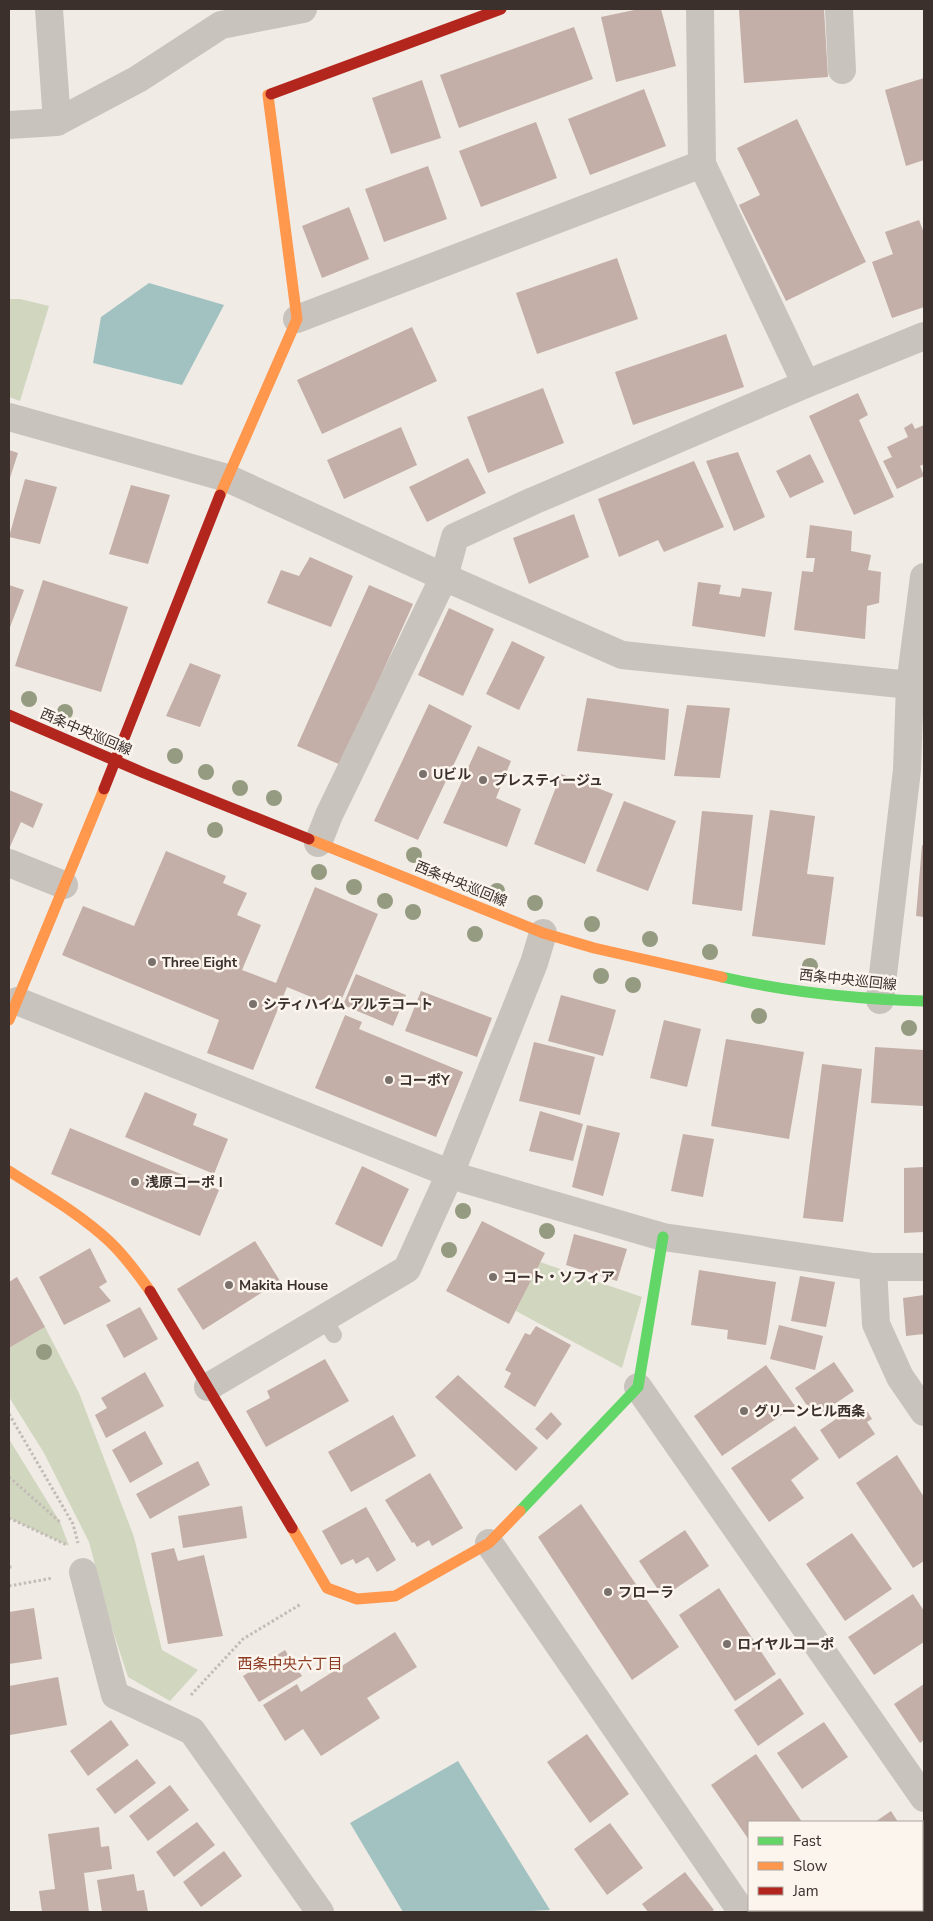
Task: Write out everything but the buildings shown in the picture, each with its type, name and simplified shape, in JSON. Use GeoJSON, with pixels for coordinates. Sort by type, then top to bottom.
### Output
{"type":"FeatureCollection","features":[{"type":"Feature","properties":{"kind":"street"},"geometry":{"type":"LineString","coordinates":[[50,9],[57,122]]}},
{"type":"Feature","properties":{"kind":"street"},"geometry":{"type":"LineString","coordinates":[[9,125],[57,122],[138,79],[221,17],[303,9]]}},
{"type":"Feature","properties":{"kind":"street"},"geometry":{"type":"LineString","coordinates":[[501,9],[268,95],[297,319],[227,478],[13,1011],[450,1174],[663,1237],[874,1267],[924,1267]]}},
{"type":"Feature","properties":{"kind":"street"},"geometry":{"type":"LineString","coordinates":[[700,9],[702,164],[806,384]]}},
{"type":"Feature","properties":{"kind":"street"},"geometry":{"type":"LineString","coordinates":[[839,9],[842,70]]}},
{"type":"Feature","properties":{"kind":"street"},"geometry":{"type":"LineString","coordinates":[[297,319],[702,164]]}},
{"type":"Feature","properties":{"kind":"street"},"geometry":{"type":"LineString","coordinates":[[318,843],[329,815],[444,577],[455,537],[533,501],[806,384],[924,336]]}},
{"type":"Feature","properties":{"kind":"street"},"geometry":{"type":"LineString","coordinates":[[9,417],[227,478],[444,577],[622,655],[910,685]]}},
{"type":"Feature","properties":{"kind":"street"},"geometry":{"type":"LineString","coordinates":[[880,1000],[916,770],[917,729],[910,685],[923,595]]}},
{"type":"Feature","properties":{"kind":"street","name":"西条中央巡回線"},"geometry":{"type":"LineString","coordinates":[[9,715],[114,760],[543,933],[594,948],[768,987],[880,1000],[924,1001]]}},
{"type":"Feature","properties":{"kind":"street"},"geometry":{"type":"LineString","coordinates":[[9,863],[64,885]]}},
{"type":"Feature","properties":{"kind":"street"},"geometry":{"type":"LineString","coordinates":[[208,1387],[329,1327],[407,1269],[450,1174],[534,963],[543,933]]}},
{"type":"Feature","properties":{"kind":"street"},"geometry":{"type":"LineString","coordinates":[[9,1171],[83,1219],[115,1247],[131,1266],[161,1307],[327,1588],[357,1599],[395,1596],[489,1543],[638,1386],[663,1237]]}},
{"type":"Feature","properties":{"kind":"street"},"geometry":{"type":"LineString","coordinates":[[874,1267],[876,1324],[900,1377],[924,1412]]}},
{"type":"Feature","properties":{"kind":"street"},"geometry":{"type":"LineString","coordinates":[[638,1386],[924,1798]]}},
{"type":"Feature","properties":{"kind":"street"},"geometry":{"type":"LineString","coordinates":[[489,1543],[742,1912]]}},
{"type":"Feature","properties":{"kind":"street"},"geometry":{"type":"LineString","coordinates":[[81,1560],[114,1695],[192,1731],[320,1912]]}},
{"type":"Feature","properties":{"kind":"path"},"geometry":{"type":"LineString","coordinates":[[9,1414],[73,1524],[81,1560]]}},
{"type":"Feature","properties":{"kind":"path"},"geometry":{"type":"LineString","coordinates":[[9,1477],[60,1522]]}},
{"type":"Feature","properties":{"kind":"path"},"geometry":{"type":"LineString","coordinates":[[9,1518],[81,1560]]}},
{"type":"Feature","properties":{"kind":"path"},"geometry":{"type":"LineString","coordinates":[[9,1586],[81,1560]]}},
{"type":"Feature","properties":{"kind":"path"},"geometry":{"type":"LineString","coordinates":[[9,1568],[14,1567]]}},
{"type":"Feature","properties":{"kind":"path"},"geometry":{"type":"LineString","coordinates":[[167,1720],[243,1639],[327,1588]]}},
{"type":"Feature","properties":{"kind":"green space"},"geometry":{"type":"Polygon","coordinates":[[[9,299],[20,299],[49,306],[20,401],[9,397],[9,299]]]}},
{"type":"Feature","properties":{"kind":"green space"},"geometry":{"type":"Polygon","coordinates":[[[540,1262],[642,1297],[622,1368],[516,1311],[540,1262]]]}},
{"type":"Feature","properties":{"kind":"green space"},"geometry":{"type":"Polygon","coordinates":[[[45,1327],[79,1393],[134,1537],[162,1650],[198,1670],[170,1701],[128,1677],[111,1625],[89,1542],[44,1453],[9,1397],[9,1348],[45,1327]]]}},
{"type":"Feature","properties":{"kind":"green space"},"geometry":{"type":"Polygon","coordinates":[[[9,1439],[60,1522],[69,1546],[9,1518],[9,1439]]]}},
{"type":"Feature","properties":{"kind":"water"},"geometry":{"type":"Polygon","coordinates":[[[149,283],[224,305],[182,385],[93,363],[101,317],[149,283]]]}},
{"type":"Feature","properties":{"kind":"water"},"geometry":{"type":"Polygon","coordinates":[[[458,1761],[550,1910],[403,1912],[350,1823],[458,1761]]]}},
{"type":"Feature","properties":{"kind":"traffic: fast"},"geometry":{"type":"LineString","coordinates":[[722,977],[822,994],[924,1001]]}},
{"type":"Feature","properties":{"kind":"traffic: fast"},"geometry":{"type":"LineString","coordinates":[[520,1511],[638,1387],[663,1237]]}},
{"type":"Feature","properties":{"kind":"traffic: slow"},"geometry":{"type":"LineString","coordinates":[[220,495],[297,319],[268,95],[271,94]]}},
{"type":"Feature","properties":{"kind":"traffic: slow"},"geometry":{"type":"LineString","coordinates":[[9,1020],[104,789]]}},
{"type":"Feature","properties":{"kind":"traffic: slow"},"geometry":{"type":"LineString","coordinates":[[309,839],[543,933],[594,948],[722,977]]}},
{"type":"Feature","properties":{"kind":"traffic: slow"},"geometry":{"type":"LineString","coordinates":[[9,1171],[86,1221],[120,1253],[150,1291]]}},
{"type":"Feature","properties":{"kind":"traffic: slow"},"geometry":{"type":"LineString","coordinates":[[292,1528],[327,1588],[357,1599],[395,1596],[489,1543],[520,1511]]}},
{"type":"Feature","properties":{"kind":"traffic: jam"},"geometry":{"type":"LineString","coordinates":[[271,94],[501,9]]}},
{"type":"Feature","properties":{"kind":"traffic: jam"},"geometry":{"type":"LineString","coordinates":[[104,789],[220,495]]}},
{"type":"Feature","properties":{"kind":"traffic: jam"},"geometry":{"type":"LineString","coordinates":[[9,715],[144,773],[309,839]]}},
{"type":"Feature","properties":{"kind":"traffic: jam"},"geometry":{"type":"LineString","coordinates":[[150,1291],[292,1528]]}},
{"type":"Feature","properties":{"kind":"place","name":"Uビル"},"geometry":{"type":"Point","coordinates":[423,774]}},
{"type":"Feature","properties":{"kind":"place","name":"プレスティージュ"},"geometry":{"type":"Point","coordinates":[483,780]}},
{"type":"Feature","properties":{"kind":"place","name":"Three Eight"},"geometry":{"type":"Point","coordinates":[152,962]}},
{"type":"Feature","properties":{"kind":"place","name":"シティハイム アルテコート"},"geometry":{"type":"Point","coordinates":[253,1004]}},
{"type":"Feature","properties":{"kind":"place","name":"コーポY"},"geometry":{"type":"Point","coordinates":[389,1080]}},
{"type":"Feature","properties":{"kind":"place","name":"浅原コーポ I"},"geometry":{"type":"Point","coordinates":[135,1182]}},
{"type":"Feature","properties":{"kind":"place","name":"コート・ソフィア"},"geometry":{"type":"Point","coordinates":[493,1277]}},
{"type":"Feature","properties":{"kind":"place","name":"Makita House"},"geometry":{"type":"Point","coordinates":[229,1285]}},
{"type":"Feature","properties":{"kind":"place","name":"グリーンヒル西条"},"geometry":{"type":"Point","coordinates":[744,1411]}},
{"type":"Feature","properties":{"kind":"place","name":"フローラ"},"geometry":{"type":"Point","coordinates":[608,1592]}},
{"type":"Feature","properties":{"kind":"place","name":"ロイヤルコーポ"},"geometry":{"type":"Point","coordinates":[727,1644]}},
{"type":"Feature","properties":{"kind":"district","name":"西条中央六丁目"},"geometry":{"type":"Point","coordinates":[290,1664]}}]}
